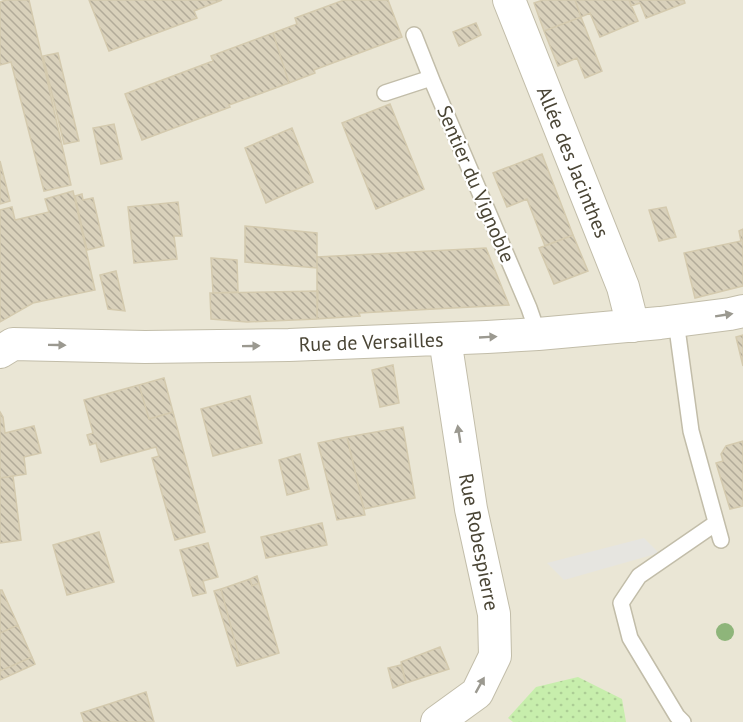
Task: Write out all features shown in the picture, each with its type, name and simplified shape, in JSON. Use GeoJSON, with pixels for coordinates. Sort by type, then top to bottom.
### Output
{"type":"FeatureCollection","features":[{"type":"Feature","properties":{"kind":"street","name":"Allée des Jacinthes"},"geometry":{"type":"LineString","coordinates":[[509,0],[623,287],[633,326]]}},
{"type":"Feature","properties":{"kind":"street","name":"Rue de Versailles"},"geometry":{"type":"LineString","coordinates":[[0,352],[13,344],[145,347],[289,345],[538,334],[633,326],[743,311]]}},
{"type":"Feature","properties":{"kind":"street","name":"Rue Robespierre"},"geometry":{"type":"LineString","coordinates":[[436,722],[477,693],[495,656],[494,614],[471,509],[445,339]]}},
{"type":"Feature","properties":{"kind":"lane","name":"Sentier du Vignoble"},"geometry":{"type":"LineString","coordinates":[[414,34],[538,334]]}},
{"type":"Feature","properties":{"kind":"lane"},"geometry":{"type":"LineString","coordinates":[[385,93],[431,78]]}},
{"type":"Feature","properties":{"kind":"lane"},"geometry":{"type":"LineString","coordinates":[[676,321],[691,431],[721,540]]}},
{"type":"Feature","properties":{"kind":"lane"},"geometry":{"type":"LineString","coordinates":[[683,722],[677,716],[630,638],[621,603],[639,576],[716,523]]}},
{"type":"Feature","properties":{"kind":"shaded area"},"geometry":{"type":"Polygon","coordinates":[[[0,0],[743,0],[743,722],[0,722],[0,0]]]}},
{"type":"Feature","properties":{"kind":"shaded area"},"geometry":{"type":"Polygon","coordinates":[[[644,538],[659,553],[564,580],[547,563],[644,538]]]}},
{"type":"Feature","properties":{"kind":"green space"},"geometry":{"type":"Polygon","coordinates":[[[578,677],[622,699],[626,722],[513,722],[508,718],[536,687],[578,677]]]}},
{"type":"Feature","properties":{"kind":"building"},"geometry":{"type":"Polygon","coordinates":[[[29,0],[71,185],[44,191],[11,62],[0,65],[0,2],[29,0]]]}},
{"type":"Feature","properties":{"kind":"building"},"geometry":{"type":"Polygon","coordinates":[[[89,0],[222,0],[194,11],[197,18],[109,51],[89,0]]]}},
{"type":"Feature","properties":{"kind":"building"},"geometry":{"type":"Polygon","coordinates":[[[344,0],[388,0],[402,37],[314,70],[315,73],[289,83],[273,33],[297,24],[295,18],[344,0]]]}},
{"type":"Feature","properties":{"kind":"building"},"geometry":{"type":"Polygon","coordinates":[[[543,0],[575,0],[581,17],[544,31],[534,3],[543,0]]]}},
{"type":"Feature","properties":{"kind":"building"},"geometry":{"type":"Polygon","coordinates":[[[575,0],[629,0],[638,21],[600,37],[590,13],[581,17],[575,0]]]}},
{"type":"Feature","properties":{"kind":"building"},"geometry":{"type":"Polygon","coordinates":[[[629,0],[684,0],[685,3],[646,18],[640,3],[631,6],[629,0]]]}},
{"type":"Feature","properties":{"kind":"building"},"geometry":{"type":"Polygon","coordinates":[[[581,17],[602,71],[585,78],[577,58],[558,66],[544,31],[581,17]]]}},
{"type":"Feature","properties":{"kind":"building"},"geometry":{"type":"Polygon","coordinates":[[[476,23],[481,35],[459,46],[453,32],[476,23]]]}},
{"type":"Feature","properties":{"kind":"building"},"geometry":{"type":"Polygon","coordinates":[[[273,33],[289,83],[142,140],[125,94],[213,61],[211,56],[273,33]]]}},
{"type":"Feature","properties":{"kind":"building"},"geometry":{"type":"Polygon","coordinates":[[[58,53],[79,141],[64,144],[43,56],[58,53]]]}},
{"type":"Feature","properties":{"kind":"building"},"geometry":{"type":"Polygon","coordinates":[[[390,104],[424,189],[376,209],[342,123],[390,104]]]}},
{"type":"Feature","properties":{"kind":"building"},"geometry":{"type":"Polygon","coordinates":[[[114,124],[122,159],[101,164],[93,128],[114,124]]]}},
{"type":"Feature","properties":{"kind":"building"},"geometry":{"type":"Polygon","coordinates":[[[292,128],[313,182],[266,203],[245,148],[292,128]]]}},
{"type":"Feature","properties":{"kind":"building"},"geometry":{"type":"Polygon","coordinates":[[[542,154],[573,235],[545,246],[527,199],[507,207],[493,173],[542,154]]]}},
{"type":"Feature","properties":{"kind":"building"},"geometry":{"type":"Polygon","coordinates":[[[0,161],[10,201],[0,204],[0,161]]]}},
{"type":"Feature","properties":{"kind":"building"},"geometry":{"type":"Polygon","coordinates":[[[73,191],[95,290],[33,303],[0,322],[0,210],[12,207],[15,220],[49,212],[45,199],[73,191]]]}},
{"type":"Feature","properties":{"kind":"building"},"geometry":{"type":"Polygon","coordinates":[[[82,194],[83,200],[93,198],[104,246],[87,250],[75,196],[82,194]]]}},
{"type":"Feature","properties":{"kind":"building"},"geometry":{"type":"Polygon","coordinates":[[[178,202],[182,236],[174,236],[177,259],[134,263],[128,207],[178,202]]]}},
{"type":"Feature","properties":{"kind":"building"},"geometry":{"type":"Polygon","coordinates":[[[666,207],[676,237],[659,241],[649,210],[666,207]]]}},
{"type":"Feature","properties":{"kind":"building"},"geometry":{"type":"Polygon","coordinates":[[[245,226],[317,233],[317,268],[245,262],[245,226]]]}},
{"type":"Feature","properties":{"kind":"building"},"geometry":{"type":"Polygon","coordinates":[[[743,229],[743,286],[695,298],[684,253],[741,241],[739,231],[743,229]]]}},
{"type":"Feature","properties":{"kind":"building"},"geometry":{"type":"Polygon","coordinates":[[[573,235],[588,271],[554,284],[539,248],[573,235]]]}},
{"type":"Feature","properties":{"kind":"building"},"geometry":{"type":"Polygon","coordinates":[[[486,248],[509,305],[359,313],[360,316],[317,319],[317,257],[486,248]]]}},
{"type":"Feature","properties":{"kind":"building"},"geometry":{"type":"Polygon","coordinates":[[[211,258],[237,260],[238,292],[213,293],[211,258]]]}},
{"type":"Feature","properties":{"kind":"building"},"geometry":{"type":"Polygon","coordinates":[[[116,271],[125,311],[108,309],[100,275],[116,271]]]}},
{"type":"Feature","properties":{"kind":"building"},"geometry":{"type":"Polygon","coordinates":[[[318,291],[317,319],[247,322],[211,319],[210,293],[318,291]]]}},
{"type":"Feature","properties":{"kind":"building"},"geometry":{"type":"Polygon","coordinates":[[[743,335],[743,366],[736,337],[743,335]]]}},
{"type":"Feature","properties":{"kind":"building"},"geometry":{"type":"Polygon","coordinates":[[[393,365],[399,403],[380,407],[372,370],[393,365]]]}},
{"type":"Feature","properties":{"kind":"building"},"geometry":{"type":"Polygon","coordinates":[[[164,378],[173,412],[149,419],[139,385],[164,378]]]}},
{"type":"Feature","properties":{"kind":"building"},"geometry":{"type":"Polygon","coordinates":[[[139,385],[149,419],[173,412],[205,532],[175,540],[152,458],[159,456],[156,447],[101,462],[96,443],[90,445],[87,435],[93,433],[84,400],[139,385]]]}},
{"type":"Feature","properties":{"kind":"building"},"geometry":{"type":"Polygon","coordinates":[[[250,396],[262,443],[213,456],[201,409],[250,396]]]}},
{"type":"Feature","properties":{"kind":"building"},"geometry":{"type":"Polygon","coordinates":[[[0,412],[5,433],[34,426],[41,453],[24,457],[26,474],[0,478],[0,412]]]}},
{"type":"Feature","properties":{"kind":"building"},"geometry":{"type":"Polygon","coordinates":[[[403,427],[415,498],[364,509],[347,437],[403,427]]]}},
{"type":"Feature","properties":{"kind":"building"},"geometry":{"type":"Polygon","coordinates":[[[347,437],[365,515],[337,520],[318,443],[347,437]]]}},
{"type":"Feature","properties":{"kind":"building"},"geometry":{"type":"Polygon","coordinates":[[[743,441],[743,506],[730,509],[716,463],[723,461],[721,454],[726,446],[743,441]]]}},
{"type":"Feature","properties":{"kind":"building"},"geometry":{"type":"Polygon","coordinates":[[[300,454],[309,489],[287,495],[279,460],[300,454]]]}},
{"type":"Feature","properties":{"kind":"building"},"geometry":{"type":"Polygon","coordinates":[[[13,476],[21,540],[0,543],[0,478],[13,476]]]}},
{"type":"Feature","properties":{"kind":"building"},"geometry":{"type":"Polygon","coordinates":[[[322,523],[327,545],[266,558],[261,537],[322,523]]]}},
{"type":"Feature","properties":{"kind":"building"},"geometry":{"type":"Polygon","coordinates":[[[99,532],[114,582],[67,595],[53,545],[99,532]]]}},
{"type":"Feature","properties":{"kind":"building"},"geometry":{"type":"Polygon","coordinates":[[[208,543],[218,577],[203,581],[206,593],[193,596],[180,550],[208,543]]]}},
{"type":"Feature","properties":{"kind":"building"},"geometry":{"type":"Polygon","coordinates":[[[257,576],[259,583],[252,586],[250,579],[257,576]]]}},
{"type":"Feature","properties":{"kind":"building"},"geometry":{"type":"Polygon","coordinates":[[[250,579],[252,586],[259,583],[279,653],[241,665],[221,589],[250,579]]]}},
{"type":"Feature","properties":{"kind":"building"},"geometry":{"type":"Polygon","coordinates":[[[221,589],[241,665],[237,666],[214,591],[221,589]]]}},
{"type":"Feature","properties":{"kind":"building"},"geometry":{"type":"Polygon","coordinates":[[[0,590],[18,625],[0,633],[0,590]]]}},
{"type":"Feature","properties":{"kind":"building"},"geometry":{"type":"Polygon","coordinates":[[[18,625],[32,657],[0,671],[0,633],[18,625]]]}},
{"type":"Feature","properties":{"kind":"building"},"geometry":{"type":"Polygon","coordinates":[[[440,647],[449,669],[406,683],[401,662],[440,647]]]}},
{"type":"Feature","properties":{"kind":"building"},"geometry":{"type":"Polygon","coordinates":[[[32,657],[35,664],[0,680],[0,671],[32,657]]]}},
{"type":"Feature","properties":{"kind":"building"},"geometry":{"type":"Polygon","coordinates":[[[401,665],[406,683],[393,688],[388,668],[401,665]]]}},
{"type":"Feature","properties":{"kind":"building"},"geometry":{"type":"Polygon","coordinates":[[[146,692],[154,722],[84,722],[81,713],[146,692]]]}}]}
